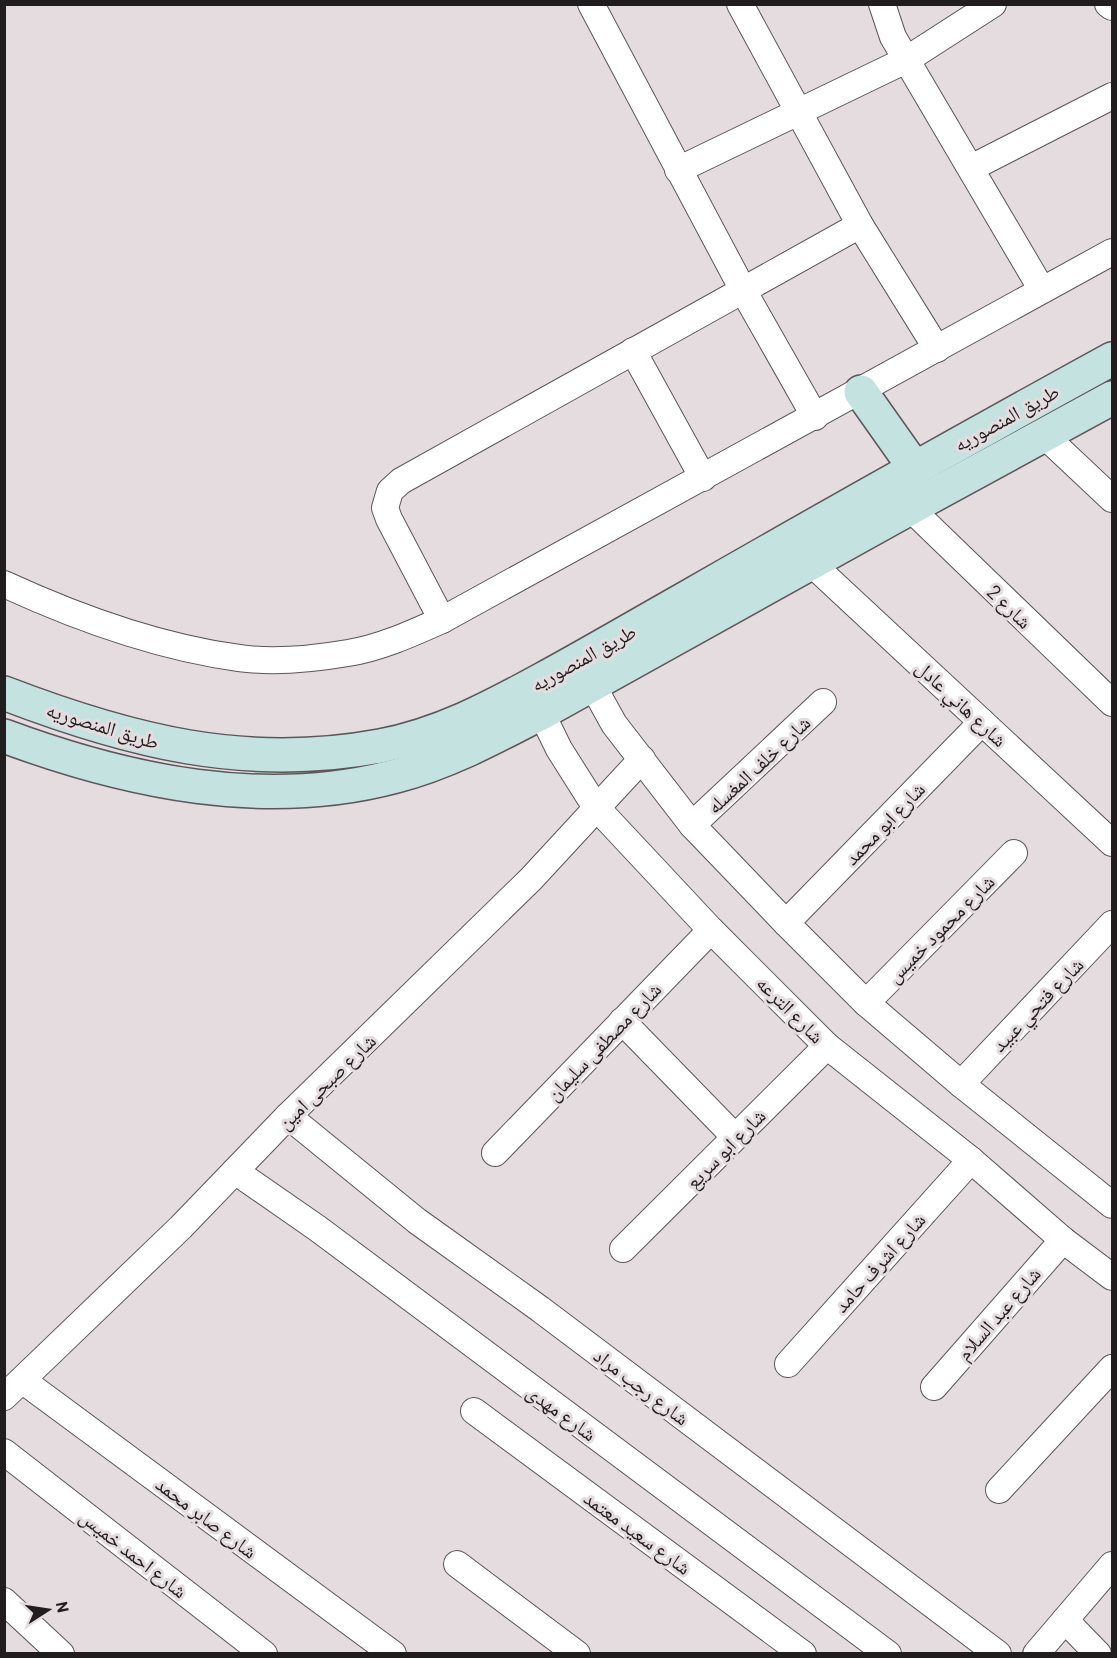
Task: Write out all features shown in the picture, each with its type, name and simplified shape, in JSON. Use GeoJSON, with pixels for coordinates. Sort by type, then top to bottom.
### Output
{"type":"FeatureCollection","features":[{"type":"Feature","properties":{"kind":"main road","name":"طريق المنصوريه"},"geometry":{"type":"LineString","coordinates":[[586,672],[914,467],[1113,359]]}},
{"type":"Feature","properties":{"kind":"main road"},"geometry":{"type":"LineString","coordinates":[[861,392],[914,467]]}},
{"type":"Feature","properties":{"kind":"main road","name":"طريق المنصوريه"},"geometry":{"type":"LineString","coordinates":[[4,736],[92,765],[149,779],[246,791],[298,791],[349,787],[397,776],[486,742],[535,700],[586,672],[811,563],[1113,398]]}},
{"type":"Feature","properties":{"kind":"main road","name":"طريق المنصوريه"},"geometry":{"type":"LineString","coordinates":[[4,693],[104,729],[156,742],[221,752],[269,755],[379,747],[429,735],[473,717],[535,700]]}},
{"type":"Feature","properties":{"kind":"street"},"geometry":{"type":"LineString","coordinates":[[591,4],[742,290],[815,417]]}},
{"type":"Feature","properties":{"kind":"street"},"geometry":{"type":"LineString","coordinates":[[740,4],[860,225],[937,349]]}},
{"type":"Feature","properties":{"kind":"street"},"geometry":{"type":"LineString","coordinates":[[882,4],[893,37],[1042,290]]}},
{"type":"Feature","properties":{"kind":"street"},"geometry":{"type":"LineString","coordinates":[[678,170],[906,60],[993,4]]}},
{"type":"Feature","properties":{"kind":"street"},"geometry":{"type":"LineString","coordinates":[[1108,4],[1113,7]]}},
{"type":"Feature","properties":{"kind":"street"},"geometry":{"type":"LineString","coordinates":[[971,168],[1113,96]]}},
{"type":"Feature","properties":{"kind":"street"},"geometry":{"type":"LineString","coordinates":[[442,620],[389,519],[385,508],[390,491],[401,481],[860,225]]}},
{"type":"Feature","properties":{"kind":"street"},"geometry":{"type":"LineString","coordinates":[[4,584],[96,624],[239,658],[286,660],[350,653],[408,635],[442,620],[1113,252]]}},
{"type":"Feature","properties":{"kind":"street"},"geometry":{"type":"LineString","coordinates":[[633,351],[703,478]]}},
{"type":"Feature","properties":{"kind":"street"},"geometry":{"type":"LineString","coordinates":[[1044,435],[1113,499]]}},
{"type":"Feature","properties":{"kind":"street","name":"شارع 2"},"geometry":{"type":"LineString","coordinates":[[910,507],[1113,703]]}},
{"type":"Feature","properties":{"kind":"street","name":"شارع هاني عادل"},"geometry":{"type":"LineString","coordinates":[[811,563],[1113,843]]}},
{"type":"Feature","properties":{"kind":"street"},"geometry":{"type":"LineString","coordinates":[[586,672],[614,724],[693,825],[786,923],[866,1003],[961,1084],[1113,1205]]}},
{"type":"Feature","properties":{"kind":"street","name":"شارع الترعه"},"geometry":{"type":"LineString","coordinates":[[535,700],[559,749],[595,806],[711,930],[827,1046],[971,1160],[1063,1240],[1113,1277]]}},
{"type":"Feature","properties":{"kind":"street","name":"شارع خلف المغسله"},"geometry":{"type":"LineString","coordinates":[[693,825],[823,702]]}},
{"type":"Feature","properties":{"kind":"street","name":"شارع ابو محمد"},"geometry":{"type":"LineString","coordinates":[[786,923],[982,722]]}},
{"type":"Feature","properties":{"kind":"street","name":"شارع صبحى امين"},"geometry":{"type":"LineString","coordinates":[[13,1388],[531,879],[595,806],[642,759]]}},
{"type":"Feature","properties":{"kind":"street","name":"شارع محمود خميس"},"geometry":{"type":"LineString","coordinates":[[866,1003],[1014,853]]}},
{"type":"Feature","properties":{"kind":"street","name":"شارع فتحي عبيد"},"geometry":{"type":"LineString","coordinates":[[961,1084],[1113,924]]}},
{"type":"Feature","properties":{"kind":"street","name":"شارع مصطفى سليمان"},"geometry":{"type":"LineString","coordinates":[[495,1153],[711,930]]}},
{"type":"Feature","properties":{"kind":"street"},"geometry":{"type":"LineString","coordinates":[[622,1021],[735,1137]]}},
{"type":"Feature","properties":{"kind":"street","name":"شارع ابو سريع"},"geometry":{"type":"LineString","coordinates":[[623,1250],[827,1046]]}},
{"type":"Feature","properties":{"kind":"street","name":"شارع رجب مراد"},"geometry":{"type":"LineString","coordinates":[[288,1116],[417,1221],[540,1309],[998,1653]]}},
{"type":"Feature","properties":{"kind":"street","name":"شارع اشرف حامد"},"geometry":{"type":"LineString","coordinates":[[788,1364],[971,1160]]}},
{"type":"Feature","properties":{"kind":"street","name":"شارع مهدى"},"geometry":{"type":"LineString","coordinates":[[235,1171],[317,1228],[405,1296],[888,1653]]}},
{"type":"Feature","properties":{"kind":"street","name":"شارع عبد السلام"},"geometry":{"type":"LineString","coordinates":[[934,1387],[1063,1240]]}},
{"type":"Feature","properties":{"kind":"street"},"geometry":{"type":"LineString","coordinates":[[999,1490],[1113,1368]]}},
{"type":"Feature","properties":{"kind":"street","name":"شارع صابر محمد"},"geometry":{"type":"LineString","coordinates":[[13,1388],[393,1653]]}},
{"type":"Feature","properties":{"kind":"street","name":"شارع سعيد معتمد"},"geometry":{"type":"LineString","coordinates":[[474,1411],[803,1653]]}},
{"type":"Feature","properties":{"kind":"street","name":"شارع احمد خميس"},"geometry":{"type":"LineString","coordinates":[[4,1452],[264,1653]]}},
{"type":"Feature","properties":{"kind":"street"},"geometry":{"type":"LineString","coordinates":[[457,1564],[577,1653]]}},
{"type":"Feature","properties":{"kind":"street"},"geometry":{"type":"LineString","coordinates":[[1036,1653],[1113,1565]]}},
{"type":"Feature","properties":{"kind":"street"},"geometry":{"type":"LineString","coordinates":[[4,1601],[61,1653]]}},
{"type":"Feature","properties":{"kind":"street"},"geometry":{"type":"LineString","coordinates":[[1065,1620],[1098,1653]]}}]}
